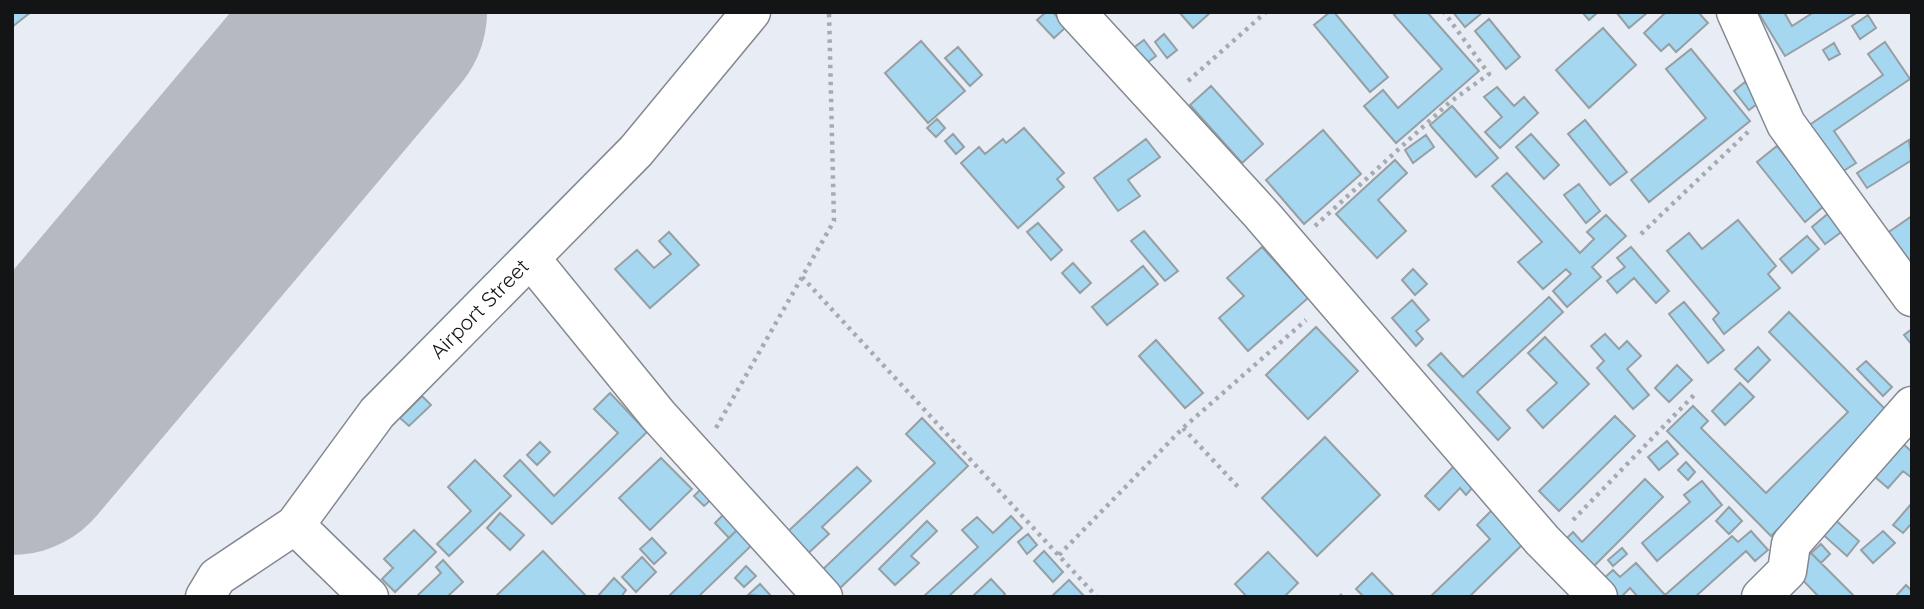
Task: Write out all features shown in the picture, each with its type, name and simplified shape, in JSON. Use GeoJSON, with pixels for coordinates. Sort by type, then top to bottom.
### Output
{"type":"FeatureCollection","features":[{"type":"Feature","properties":{"kind":"street","name":"Airport Street"},"geometry":{"type":"LineString","coordinates":[[205,597],[217,577],[295,525],[377,413],[636,151],[751,12]]}},
{"type":"Feature","properties":{"kind":"street"},"geometry":{"type":"LineString","coordinates":[[1076,12],[1291,248],[1548,546],[1598,597]]}},
{"type":"Feature","properties":{"kind":"street"},"geometry":{"type":"LineString","coordinates":[[1736,12],[1786,124],[1912,297]]}},
{"type":"Feature","properties":{"kind":"street"},"geometry":{"type":"LineString","coordinates":[[531,259],[698,458],[823,597]]}},
{"type":"Feature","properties":{"kind":"street"},"geometry":{"type":"LineString","coordinates":[[1783,590],[1791,544],[1912,406]]}},
{"type":"Feature","properties":{"kind":"street"},"geometry":{"type":"LineString","coordinates":[[295,525],[369,597]]}},
{"type":"Feature","properties":{"kind":"path"},"geometry":{"type":"LineString","coordinates":[[698,458],[834,221],[829,12]]}},
{"type":"Feature","properties":{"kind":"path"},"geometry":{"type":"LineString","coordinates":[[1161,105],[1266,12]]}},
{"type":"Feature","properties":{"kind":"path"},"geometry":{"type":"LineString","coordinates":[[1291,248],[1450,102],[1489,74],[1444,12]]}},
{"type":"Feature","properties":{"kind":"path"},"geometry":{"type":"LineString","coordinates":[[1641,234],[1777,104]]}},
{"type":"Feature","properties":{"kind":"path"},"geometry":{"type":"LineString","coordinates":[[802,277],[1097,597]]}},
{"type":"Feature","properties":{"kind":"path"},"geometry":{"type":"LineString","coordinates":[[1059,555],[1183,428],[1333,297]]}},
{"type":"Feature","properties":{"kind":"path"},"geometry":{"type":"LineString","coordinates":[[1548,546],[1694,395]]}},
{"type":"Feature","properties":{"kind":"path"},"geometry":{"type":"LineString","coordinates":[[1183,428],[1240,489]]}},
{"type":"Feature","properties":{"kind":"building"},"geometry":{"type":"Polygon","coordinates":[[[12,12],[31,12],[12,27],[12,12]]]}},
{"type":"Feature","properties":{"kind":"building"},"geometry":{"type":"Polygon","coordinates":[[[1046,12],[1053,12],[1066,27],[1054,38],[1037,20],[1046,12]]]}},
{"type":"Feature","properties":{"kind":"building"},"geometry":{"type":"Polygon","coordinates":[[[1179,12],[1211,12],[1193,28],[1179,12]]]}},
{"type":"Feature","properties":{"kind":"building"},"geometry":{"type":"Polygon","coordinates":[[[1330,12],[1334,12],[1388,77],[1370,92],[1314,25],[1330,12]]]}},
{"type":"Feature","properties":{"kind":"building"},"geometry":{"type":"Polygon","coordinates":[[[1398,12],[1427,12],[1479,71],[1396,143],[1364,106],[1383,90],[1398,108],[1442,69],[1394,15],[1398,12]]]}},
{"type":"Feature","properties":{"kind":"building"},"geometry":{"type":"Polygon","coordinates":[[[1453,12],[1483,12],[1465,27],[1453,12]]]}},
{"type":"Feature","properties":{"kind":"building"},"geometry":{"type":"Polygon","coordinates":[[[1582,12],[1598,12],[1589,20],[1582,12]]]}},
{"type":"Feature","properties":{"kind":"building"},"geometry":{"type":"Polygon","coordinates":[[[1616,12],[1648,12],[1629,28],[1616,12]]]}},
{"type":"Feature","properties":{"kind":"building"},"geometry":{"type":"Polygon","coordinates":[[[1666,12],[1698,12],[1708,23],[1676,52],[1669,44],[1661,51],[1644,33],[1666,12]]]}},
{"type":"Feature","properties":{"kind":"building"},"geometry":{"type":"Polygon","coordinates":[[[1758,12],[1784,12],[1792,26],[1814,12],[1858,12],[1785,56],[1758,12]]]}},
{"type":"Feature","properties":{"kind":"building"},"geometry":{"type":"Polygon","coordinates":[[[1868,15],[1876,28],[1860,39],[1852,26],[1868,15]]]}},
{"type":"Feature","properties":{"kind":"building"},"geometry":{"type":"Polygon","coordinates":[[[1489,19],[1520,57],[1506,69],[1475,31],[1489,19]]]}},
{"type":"Feature","properties":{"kind":"building"},"geometry":{"type":"Polygon","coordinates":[[[1603,28],[1636,65],[1589,108],[1556,70],[1603,28]]]}},
{"type":"Feature","properties":{"kind":"building"},"geometry":{"type":"Polygon","coordinates":[[[1164,34],[1177,50],[1167,58],[1155,42],[1164,34]]]}},
{"type":"Feature","properties":{"kind":"building"},"geometry":{"type":"Polygon","coordinates":[[[1144,40],[1156,56],[1144,65],[1132,49],[1144,40]]]}},
{"type":"Feature","properties":{"kind":"building"},"geometry":{"type":"Polygon","coordinates":[[[921,41],[965,91],[928,123],[885,73],[921,41]]]}},
{"type":"Feature","properties":{"kind":"building"},"geometry":{"type":"Polygon","coordinates":[[[1885,42],[1910,79],[1834,131],[1856,163],[1834,177],[1802,130],[1883,75],[1868,54],[1885,42]]]}},
{"type":"Feature","properties":{"kind":"building"},"geometry":{"type":"Polygon","coordinates":[[[1834,43],[1840,54],[1829,60],[1823,50],[1834,43]]]}},
{"type":"Feature","properties":{"kind":"building"},"geometry":{"type":"Polygon","coordinates":[[[958,47],[982,75],[970,86],[945,58],[958,47]]]}},
{"type":"Feature","properties":{"kind":"building"},"geometry":{"type":"Polygon","coordinates":[[[1691,49],[1750,121],[1649,202],[1631,180],[1706,118],[1666,69],[1691,49]]]}},
{"type":"Feature","properties":{"kind":"building"},"geometry":{"type":"Polygon","coordinates":[[[1745,82],[1761,101],[1749,110],[1734,91],[1745,82]]]}},
{"type":"Feature","properties":{"kind":"building"},"geometry":{"type":"Polygon","coordinates":[[[1211,86],[1263,144],[1242,163],[1190,105],[1211,86]]]}},
{"type":"Feature","properties":{"kind":"building"},"geometry":{"type":"Polygon","coordinates":[[[1497,87],[1514,106],[1524,97],[1538,113],[1500,148],[1485,132],[1502,117],[1484,97],[1497,87]]]}},
{"type":"Feature","properties":{"kind":"building"},"geometry":{"type":"Polygon","coordinates":[[[1452,106],[1498,158],[1476,177],[1430,125],[1452,106]]]}},
{"type":"Feature","properties":{"kind":"building"},"geometry":{"type":"Polygon","coordinates":[[[937,119],[945,128],[936,137],[927,128],[937,119]]]}},
{"type":"Feature","properties":{"kind":"building"},"geometry":{"type":"Polygon","coordinates":[[[1585,120],[1627,172],[1610,185],[1568,134],[1585,120]]]}},
{"type":"Feature","properties":{"kind":"building"},"geometry":{"type":"Polygon","coordinates":[[[1024,128],[1064,173],[1057,179],[1064,187],[1018,228],[961,163],[979,147],[985,154],[1003,139],[1006,143],[1024,128]]]}},
{"type":"Feature","properties":{"kind":"building"},"geometry":{"type":"Polygon","coordinates":[[[1323,130],[1361,174],[1304,224],[1266,180],[1323,130]]]}},
{"type":"Feature","properties":{"kind":"building"},"geometry":{"type":"Polygon","coordinates":[[[953,134],[964,147],[956,154],[945,141],[953,134]]]}},
{"type":"Feature","properties":{"kind":"building"},"geometry":{"type":"Polygon","coordinates":[[[1531,134],[1559,165],[1544,179],[1516,147],[1531,134]]]}},
{"type":"Feature","properties":{"kind":"building"},"geometry":{"type":"Polygon","coordinates":[[[1426,135],[1434,147],[1413,163],[1405,150],[1426,135]]]}},
{"type":"Feature","properties":{"kind":"building"},"geometry":{"type":"Polygon","coordinates":[[[1146,139],[1160,157],[1128,180],[1140,196],[1118,211],[1094,178],[1146,139]]]}},
{"type":"Feature","properties":{"kind":"building"},"geometry":{"type":"Polygon","coordinates":[[[1909,140],[1912,160],[1867,188],[1857,173],[1909,140]]]}},
{"type":"Feature","properties":{"kind":"building"},"geometry":{"type":"Polygon","coordinates":[[[1777,146],[1825,205],[1805,222],[1757,162],[1777,146]]]}},
{"type":"Feature","properties":{"kind":"building"},"geometry":{"type":"Polygon","coordinates":[[[1395,160],[1407,173],[1378,200],[1406,231],[1377,258],[1336,214],[1395,160]]]}},
{"type":"Feature","properties":{"kind":"building"},"geometry":{"type":"Polygon","coordinates":[[[1507,173],[1580,253],[1594,239],[1587,232],[1606,215],[1626,236],[1592,267],[1601,277],[1567,307],[1553,291],[1571,274],[1566,269],[1543,289],[1518,262],[1542,242],[1492,186],[1507,173]]]}},
{"type":"Feature","properties":{"kind":"building"},"geometry":{"type":"Polygon","coordinates":[[[1579,184],[1600,211],[1586,223],[1564,195],[1579,184]]]}},
{"type":"Feature","properties":{"kind":"building"},"geometry":{"type":"Polygon","coordinates":[[[1830,212],[1844,230],[1825,244],[1812,227],[1830,212]]]}},
{"type":"Feature","properties":{"kind":"building"},"geometry":{"type":"Polygon","coordinates":[[[1912,216],[1912,284],[1880,238],[1912,216]]]}},
{"type":"Feature","properties":{"kind":"building"},"geometry":{"type":"Polygon","coordinates":[[[1738,220],[1776,266],[1768,274],[1780,288],[1724,334],[1713,319],[1719,313],[1667,251],[1689,233],[1702,249],[1738,220]]]}},
{"type":"Feature","properties":{"kind":"building"},"geometry":{"type":"Polygon","coordinates":[[[1038,223],[1062,250],[1051,260],[1027,232],[1038,223]]]}},
{"type":"Feature","properties":{"kind":"building"},"geometry":{"type":"Polygon","coordinates":[[[1144,231],[1178,271],[1165,281],[1131,241],[1144,231]]]}},
{"type":"Feature","properties":{"kind":"building"},"geometry":{"type":"Polygon","coordinates":[[[669,232],[699,265],[650,308],[615,269],[637,250],[654,268],[671,254],[659,241],[669,232]]]}},
{"type":"Feature","properties":{"kind":"building"},"geometry":{"type":"Polygon","coordinates":[[[1807,236],[1819,249],[1792,273],[1780,259],[1807,236]]]}},
{"type":"Feature","properties":{"kind":"building"},"geometry":{"type":"Polygon","coordinates":[[[1262,247],[1308,298],[1248,351],[1219,318],[1244,296],[1227,278],[1262,247]]]}},
{"type":"Feature","properties":{"kind":"building"},"geometry":{"type":"Polygon","coordinates":[[[1631,247],[1669,291],[1656,303],[1634,278],[1617,293],[1607,281],[1625,267],[1617,258],[1631,247]]]}},
{"type":"Feature","properties":{"kind":"building"},"geometry":{"type":"Polygon","coordinates":[[[1073,263],[1091,283],[1080,293],[1062,273],[1073,263]]]}},
{"type":"Feature","properties":{"kind":"building"},"geometry":{"type":"Polygon","coordinates":[[[1143,266],[1158,284],[1107,325],[1092,307],[1143,266]]]}},
{"type":"Feature","properties":{"kind":"building"},"geometry":{"type":"Polygon","coordinates":[[[1413,269],[1427,284],[1415,295],[1402,280],[1413,269]]]}},
{"type":"Feature","properties":{"kind":"building"},"geometry":{"type":"Polygon","coordinates":[[[1549,297],[1563,312],[1477,392],[1510,428],[1498,440],[1428,365],[1441,353],[1463,377],[1549,297]]]}},
{"type":"Feature","properties":{"kind":"building"},"geometry":{"type":"Polygon","coordinates":[[[1412,300],[1429,320],[1416,331],[1423,339],[1416,346],[1392,318],[1412,300]]]}},
{"type":"Feature","properties":{"kind":"building"},"geometry":{"type":"Polygon","coordinates":[[[1684,302],[1724,350],[1708,363],[1669,314],[1684,302]]]}},
{"type":"Feature","properties":{"kind":"building"},"geometry":{"type":"Polygon","coordinates":[[[1789,312],[1892,416],[1771,536],[1667,431],[1693,406],[1708,421],[1701,428],[1766,493],[1848,412],[1769,332],[1789,312]]]}},
{"type":"Feature","properties":{"kind":"building"},"geometry":{"type":"Polygon","coordinates":[[[1316,327],[1358,371],[1308,419],[1266,375],[1316,327]]]}},
{"type":"Feature","properties":{"kind":"building"},"geometry":{"type":"Polygon","coordinates":[[[1912,329],[1912,345],[1904,335],[1912,329]]]}},
{"type":"Feature","properties":{"kind":"building"},"geometry":{"type":"Polygon","coordinates":[[[1605,334],[1619,349],[1627,341],[1641,356],[1627,369],[1649,395],[1633,409],[1597,368],[1604,361],[1591,346],[1605,334]]]}},
{"type":"Feature","properties":{"kind":"building"},"geometry":{"type":"Polygon","coordinates":[[[1545,337],[1589,384],[1543,428],[1527,410],[1557,383],[1528,353],[1545,337]]]}},
{"type":"Feature","properties":{"kind":"building"},"geometry":{"type":"Polygon","coordinates":[[[1156,340],[1203,393],[1185,408],[1139,356],[1156,340]]]}},
{"type":"Feature","properties":{"kind":"building"},"geometry":{"type":"Polygon","coordinates":[[[1758,347],[1770,360],[1748,382],[1735,369],[1758,347]]]}},
{"type":"Feature","properties":{"kind":"building"},"geometry":{"type":"Polygon","coordinates":[[[1866,361],[1892,387],[1883,396],[1857,369],[1866,361]]]}},
{"type":"Feature","properties":{"kind":"building"},"geometry":{"type":"Polygon","coordinates":[[[1677,365],[1692,380],[1669,402],[1655,388],[1677,365]]]}},
{"type":"Feature","properties":{"kind":"building"},"geometry":{"type":"Polygon","coordinates":[[[1740,383],[1754,397],[1725,425],[1712,411],[1740,383]]]}},
{"type":"Feature","properties":{"kind":"building"},"geometry":{"type":"Polygon","coordinates":[[[610,393],[647,432],[552,524],[504,476],[520,460],[554,496],[618,433],[594,409],[610,393]]]}},
{"type":"Feature","properties":{"kind":"building"},"geometry":{"type":"Polygon","coordinates":[[[422,396],[431,405],[409,426],[400,418],[422,396]]]}},
{"type":"Feature","properties":{"kind":"building"},"geometry":{"type":"Polygon","coordinates":[[[1615,416],[1635,436],[1559,511],[1539,491],[1615,416]]]}},
{"type":"Feature","properties":{"kind":"building"},"geometry":{"type":"Polygon","coordinates":[[[922,418],[968,466],[838,590],[820,572],[935,463],[906,434],[922,418]]]}},
{"type":"Feature","properties":{"kind":"building"},"geometry":{"type":"Polygon","coordinates":[[[1325,437],[1380,495],[1317,556],[1262,498],[1325,437]]]}},
{"type":"Feature","properties":{"kind":"building"},"geometry":{"type":"Polygon","coordinates":[[[1899,440],[1912,452],[1912,478],[1903,471],[1888,488],[1875,477],[1899,440]]]}},
{"type":"Feature","properties":{"kind":"building"},"geometry":{"type":"Polygon","coordinates":[[[1667,441],[1678,454],[1659,470],[1648,457],[1667,441]]]}},
{"type":"Feature","properties":{"kind":"building"},"geometry":{"type":"Polygon","coordinates":[[[540,442],[550,452],[537,465],[527,455],[540,442]]]}},
{"type":"Feature","properties":{"kind":"building"},"geometry":{"type":"Polygon","coordinates":[[[661,458],[692,489],[650,530],[619,498],[661,458]]]}},
{"type":"Feature","properties":{"kind":"building"},"geometry":{"type":"Polygon","coordinates":[[[475,460],[511,496],[449,556],[437,544],[471,511],[448,487],[475,460]]]}},
{"type":"Feature","properties":{"kind":"building"},"geometry":{"type":"Polygon","coordinates":[[[1686,462],[1695,472],[1688,480],[1678,470],[1686,462]]]}},
{"type":"Feature","properties":{"kind":"building"},"geometry":{"type":"Polygon","coordinates":[[[1454,466],[1474,486],[1466,495],[1460,488],[1439,510],[1425,496],[1454,466]]]}},
{"type":"Feature","properties":{"kind":"building"},"geometry":{"type":"Polygon","coordinates":[[[857,467],[871,481],[822,527],[829,534],[803,558],[783,536],[857,467]]]}},
{"type":"Feature","properties":{"kind":"building"},"geometry":{"type":"Polygon","coordinates":[[[1645,479],[1663,497],[1587,573],[1559,546],[1573,532],[1582,542],[1645,479]]]}},
{"type":"Feature","properties":{"kind":"building"},"geometry":{"type":"Polygon","coordinates":[[[1702,481],[1722,505],[1657,561],[1642,543],[1690,502],[1684,495],[1702,481]]]}},
{"type":"Feature","properties":{"kind":"building"},"geometry":{"type":"Polygon","coordinates":[[[702,488],[712,499],[704,506],[694,496],[702,488]]]}},
{"type":"Feature","properties":{"kind":"building"},"geometry":{"type":"Polygon","coordinates":[[[1912,503],[1912,523],[1903,533],[1893,525],[1912,503]]]}},
{"type":"Feature","properties":{"kind":"building"},"geometry":{"type":"Polygon","coordinates":[[[1495,507],[1527,540],[1469,597],[1430,597],[1490,539],[1477,525],[1495,507]]]}},
{"type":"Feature","properties":{"kind":"building"},"geometry":{"type":"Polygon","coordinates":[[[1729,507],[1742,521],[1729,534],[1716,521],[1729,507]]]}},
{"type":"Feature","properties":{"kind":"building"},"geometry":{"type":"Polygon","coordinates":[[[726,512],[740,527],[729,538],[715,523],[726,512]]]}},
{"type":"Feature","properties":{"kind":"building"},"geometry":{"type":"Polygon","coordinates":[[[500,513],[524,535],[510,550],[487,528],[500,513]]]}},
{"type":"Feature","properties":{"kind":"building"},"geometry":{"type":"Polygon","coordinates":[[[1011,516],[1022,528],[948,597],[923,597],[978,547],[962,530],[977,517],[993,533],[1011,516]]]}},
{"type":"Feature","properties":{"kind":"building"},"geometry":{"type":"Polygon","coordinates":[[[1832,517],[1859,541],[1847,556],[1820,532],[1832,517]]]}},
{"type":"Feature","properties":{"kind":"building"},"geometry":{"type":"Polygon","coordinates":[[[927,521],[937,531],[911,556],[919,563],[895,585],[879,569],[927,521]]]}},
{"type":"Feature","properties":{"kind":"building"},"geometry":{"type":"Polygon","coordinates":[[[740,527],[755,542],[698,597],[668,597],[740,527]]]}},
{"type":"Feature","properties":{"kind":"building"},"geometry":{"type":"Polygon","coordinates":[[[414,530],[436,552],[395,592],[382,579],[393,568],[384,559],[414,530]]]}},
{"type":"Feature","properties":{"kind":"building"},"geometry":{"type":"Polygon","coordinates":[[[1751,531],[1768,550],[1755,561],[1746,551],[1695,597],[1638,597],[1630,588],[1621,597],[1616,597],[1601,581],[1613,570],[1620,577],[1636,563],[1665,595],[1732,536],[1738,542],[1751,531]]]}},
{"type":"Feature","properties":{"kind":"building"},"geometry":{"type":"Polygon","coordinates":[[[1883,531],[1895,543],[1873,563],[1861,550],[1883,531]]]}},
{"type":"Feature","properties":{"kind":"building"},"geometry":{"type":"Polygon","coordinates":[[[1028,534],[1037,545],[1027,554],[1018,542],[1028,534]]]}},
{"type":"Feature","properties":{"kind":"building"},"geometry":{"type":"Polygon","coordinates":[[[652,538],[666,553],[654,564],[640,549],[652,538]]]}},
{"type":"Feature","properties":{"kind":"building"},"geometry":{"type":"Polygon","coordinates":[[[1821,544],[1830,554],[1821,563],[1811,553],[1821,544]]]}},
{"type":"Feature","properties":{"kind":"building"},"geometry":{"type":"Polygon","coordinates":[[[1622,548],[1627,554],[1613,566],[1608,560],[1622,548]]]}},
{"type":"Feature","properties":{"kind":"building"},"geometry":{"type":"Polygon","coordinates":[[[543,551],[587,597],[495,597],[543,551]]]}},
{"type":"Feature","properties":{"kind":"building"},"geometry":{"type":"Polygon","coordinates":[[[1044,551],[1063,572],[1053,582],[1034,561],[1044,551]]]}},
{"type":"Feature","properties":{"kind":"building"},"geometry":{"type":"Polygon","coordinates":[[[1268,552],[1298,583],[1284,597],[1247,597],[1235,584],[1268,552]]]}},
{"type":"Feature","properties":{"kind":"building"},"geometry":{"type":"Polygon","coordinates":[[[1811,553],[1855,597],[1819,597],[1794,571],[1811,553]]]}},
{"type":"Feature","properties":{"kind":"building"},"geometry":{"type":"Polygon","coordinates":[[[642,557],[656,572],[636,592],[622,577],[642,557]]]}},
{"type":"Feature","properties":{"kind":"building"},"geometry":{"type":"Polygon","coordinates":[[[443,560],[463,582],[447,597],[416,597],[441,573],[436,567],[443,560]]]}},
{"type":"Feature","properties":{"kind":"building"},"geometry":{"type":"Polygon","coordinates":[[[746,566],[756,576],[744,587],[735,578],[746,566]]]}},
{"type":"Feature","properties":{"kind":"building"},"geometry":{"type":"Polygon","coordinates":[[[1372,573],[1395,597],[1364,597],[1356,589],[1372,573]]]}},
{"type":"Feature","properties":{"kind":"building"},"geometry":{"type":"Polygon","coordinates":[[[614,578],[626,590],[621,597],[597,597],[614,578]]]}},
{"type":"Feature","properties":{"kind":"building"},"geometry":{"type":"Polygon","coordinates":[[[991,579],[1005,594],[1002,597],[972,597],[991,579]]]}},
{"type":"Feature","properties":{"kind":"building"},"geometry":{"type":"Polygon","coordinates":[[[1069,580],[1085,597],[1051,597],[1069,580]]]}},
{"type":"Feature","properties":{"kind":"building"},"geometry":{"type":"Polygon","coordinates":[[[760,584],[772,597],[748,595],[760,584]]]}},
{"type":"Feature","properties":{"kind":"building"},"geometry":{"type":"Polygon","coordinates":[[[1906,585],[1912,591],[1912,597],[1895,597],[1906,585]]]}},
{"type":"Feature","properties":{"kind":"runway"},"geometry":{"type":"LineString","coordinates":[[12,444],[376,12]]}}]}
